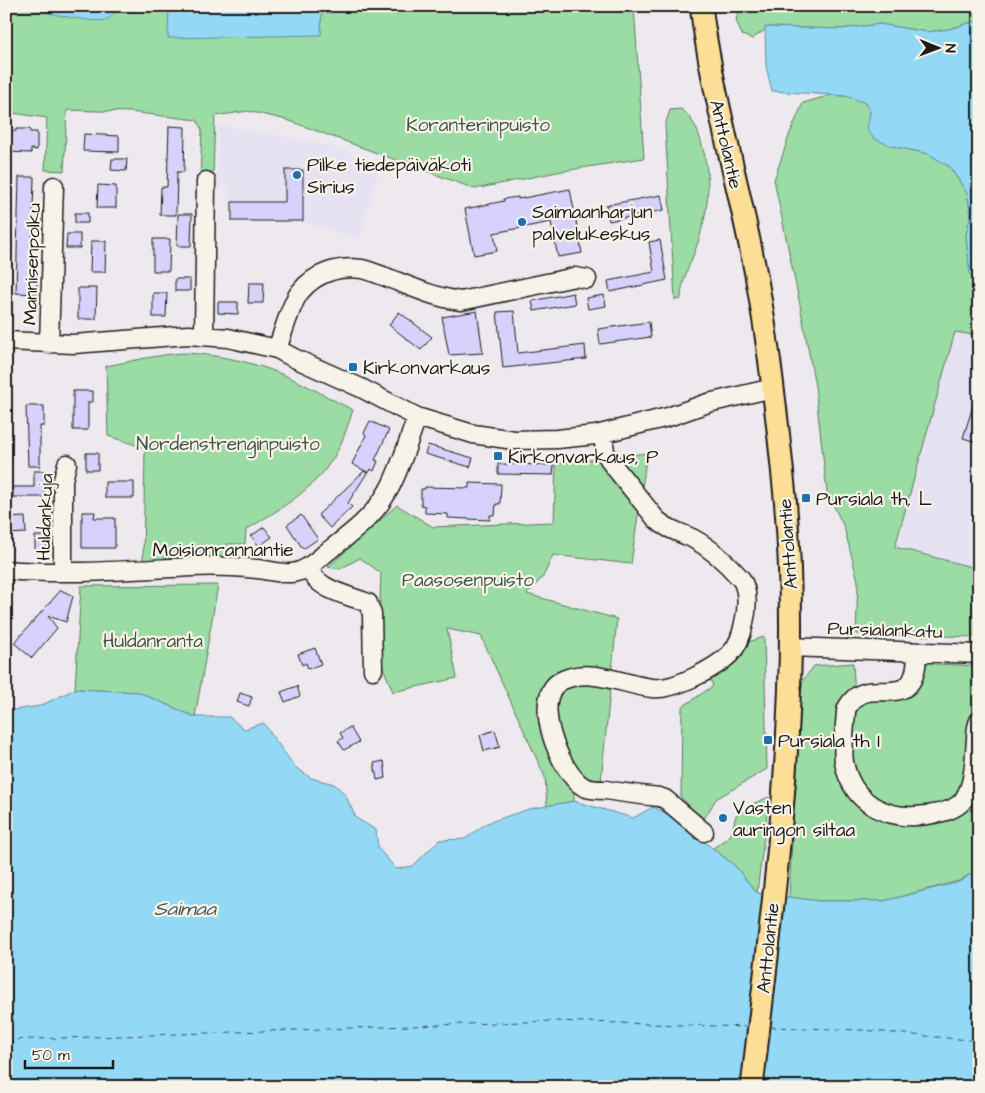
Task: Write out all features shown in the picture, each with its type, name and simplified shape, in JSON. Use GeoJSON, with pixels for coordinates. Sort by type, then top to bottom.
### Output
{"type":"FeatureCollection","features":[{"type":"Feature","properties":{"kind":"main road","name":"Anttolantie"},"geometry":{"type":"LineString","coordinates":[[701,6],[714,86],[756,278],[773,388],[785,500],[791,593],[788,720],[782,819],[752,1087]]}},
{"type":"Feature","properties":{"kind":"street"},"geometry":{"type":"LineString","coordinates":[[204,335],[206,181]]}},
{"type":"Feature","properties":{"kind":"street","name":"Mannisenpolku"},"geometry":{"type":"LineString","coordinates":[[49,344],[54,186]]}},
{"type":"Feature","properties":{"kind":"street"},"geometry":{"type":"LineString","coordinates":[[277,349],[299,293],[311,281],[326,272],[339,268],[364,269],[426,292],[461,301],[576,278],[587,279]]}},
{"type":"Feature","properties":{"kind":"street"},"geometry":{"type":"LineString","coordinates":[[6,341],[49,344],[110,342],[188,335],[228,338],[277,349],[361,388],[417,417],[472,434],[505,439],[557,439],[603,434],[668,417],[708,403],[773,388]]}},
{"type":"Feature","properties":{"kind":"street","name":"Moisionrannantie"},"geometry":{"type":"LineString","coordinates":[[6,570],[63,572],[215,567],[291,573],[308,567],[360,526],[388,492],[417,417]]}},
{"type":"Feature","properties":{"kind":"street"},"geometry":{"type":"LineString","coordinates":[[603,434],[605,452],[612,464],[663,527],[679,532],[707,547],[743,582],[747,599],[744,624],[742,633],[732,652],[720,663],[682,682],[664,688],[653,688],[613,678],[591,676],[562,680],[554,687],[546,709],[547,722],[565,767],[573,779],[586,788],[665,799],[704,832]]}},
{"type":"Feature","properties":{"kind":"street","name":"Huldankuja"},"geometry":{"type":"LineString","coordinates":[[63,572],[62,480],[67,464]]}},
{"type":"Feature","properties":{"kind":"street"},"geometry":{"type":"LineString","coordinates":[[308,567],[312,576],[328,589],[368,603],[372,614],[372,670]]}},
{"type":"Feature","properties":{"kind":"street","name":"Pursialankatu"},"geometry":{"type":"LineString","coordinates":[[790,647],[979,654]]}},
{"type":"Feature","properties":{"kind":"street"},"geometry":{"type":"LineString","coordinates":[[917,652],[915,674],[910,684],[898,691],[863,693],[855,696],[846,709],[844,761],[852,784],[869,805],[890,815],[914,817],[946,812],[963,801],[972,783],[979,722]]}},
{"type":"Feature","properties":{"kind":"shaded area","name":"Pilke tiedepäiväkoti Sirius"},"geometry":{"type":"Polygon","coordinates":[[[218,125],[304,140],[340,149],[380,166],[359,240],[303,221],[232,221],[232,204],[228,204],[229,185],[217,185],[218,125]]]}},
{"type":"Feature","properties":{"kind":"shaded area"},"geometry":{"type":"Polygon","coordinates":[[[955,331],[979,336],[979,569],[895,547],[955,331]]]}},
{"type":"Feature","properties":{"kind":"green space","name":"Koranterinpuisto"},"geometry":{"type":"Polygon","coordinates":[[[6,6],[634,6],[644,158],[557,172],[475,189],[287,120],[248,111],[215,116],[213,177],[200,177],[202,130],[197,120],[130,112],[67,110],[64,171],[45,170],[47,118],[6,112],[6,6]]]}},
{"type":"Feature","properties":{"kind":"green space"},"geometry":{"type":"Polygon","coordinates":[[[740,6],[979,6],[979,20],[949,29],[927,32],[880,24],[840,29],[769,27],[752,39],[742,35],[736,20],[740,6]]]}},
{"type":"Feature","properties":{"kind":"green space"},"geometry":{"type":"Polygon","coordinates":[[[831,95],[855,98],[866,104],[870,114],[867,130],[892,146],[929,154],[950,167],[967,193],[971,214],[966,235],[970,274],[979,283],[979,336],[955,332],[895,547],[979,569],[979,637],[856,634],[858,581],[844,527],[827,492],[815,386],[774,180],[790,133],[803,103],[831,95]]]}},
{"type":"Feature","properties":{"kind":"green space"},"geometry":{"type":"Polygon","coordinates":[[[681,109],[693,123],[701,140],[708,178],[708,190],[705,214],[695,251],[684,281],[681,299],[675,300],[665,125],[670,110],[681,109]]]}},
{"type":"Feature","properties":{"kind":"green space","name":"Nordenstrenginpuisto"},"geometry":{"type":"Polygon","coordinates":[[[186,353],[211,355],[272,370],[302,383],[353,410],[337,451],[322,474],[292,501],[246,530],[245,544],[227,544],[226,562],[143,564],[145,448],[108,436],[106,366],[156,356],[186,353]]]}},
{"type":"Feature","properties":{"kind":"green space","name":"Paasosenpuisto"},"geometry":{"type":"Polygon","coordinates":[[[647,453],[631,564],[553,555],[543,577],[527,594],[617,619],[601,782],[574,779],[574,801],[547,806],[545,777],[481,636],[447,629],[457,678],[393,692],[378,655],[381,573],[360,558],[340,569],[328,567],[397,505],[433,527],[554,522],[556,464],[647,453]]]}},
{"type":"Feature","properties":{"kind":"green space","name":"Huldanranta"},"geometry":{"type":"Polygon","coordinates":[[[218,585],[195,717],[138,692],[75,689],[81,586],[218,585]]]}},
{"type":"Feature","properties":{"kind":"green space"},"geometry":{"type":"Polygon","coordinates":[[[764,637],[767,769],[716,799],[703,821],[681,797],[682,707],[713,686],[707,669],[735,646],[764,637]]]}},
{"type":"Feature","properties":{"kind":"green space"},"geometry":{"type":"Polygon","coordinates":[[[853,663],[855,696],[898,691],[917,663],[979,666],[979,869],[959,881],[884,901],[819,901],[789,897],[799,704],[803,680],[814,666],[853,663]]]}},
{"type":"Feature","properties":{"kind":"green space"},"geometry":{"type":"Polygon","coordinates":[[[769,797],[757,893],[734,865],[713,848],[731,835],[736,815],[750,805],[769,797]]]}},
{"type":"Feature","properties":{"kind":"water"},"geometry":{"type":"Polygon","coordinates":[[[19,6],[118,6],[109,18],[98,21],[63,16],[19,6]]]}},
{"type":"Feature","properties":{"kind":"water"},"geometry":{"type":"Polygon","coordinates":[[[169,6],[322,6],[321,35],[168,38],[169,6]]]}},
{"type":"Feature","properties":{"kind":"water"},"geometry":{"type":"Polygon","coordinates":[[[979,20],[979,283],[970,274],[966,235],[971,214],[967,193],[950,167],[929,154],[892,146],[875,139],[867,130],[870,112],[865,103],[847,96],[772,91],[766,66],[765,27],[840,29],[880,24],[927,32],[949,29],[979,20]]]}},
{"type":"Feature","properties":{"kind":"water","name":"Saimaa"},"geometry":{"type":"Polygon","coordinates":[[[75,689],[138,692],[195,717],[229,717],[244,729],[264,723],[295,767],[311,778],[334,784],[345,794],[356,818],[376,830],[378,848],[396,869],[413,866],[439,840],[465,839],[487,823],[529,809],[574,801],[633,818],[653,807],[671,816],[734,865],[757,893],[820,901],[884,901],[959,882],[979,869],[979,1087],[6,1087],[6,711],[40,706],[75,689]]]}},
{"type":"Feature","properties":{"kind":"building"},"geometry":{"type":"Polygon","coordinates":[[[169,126],[185,127],[184,172],[177,172],[176,215],[160,215],[161,187],[167,187],[169,126]]]}},
{"type":"Feature","properties":{"kind":"building"},"geometry":{"type":"Polygon","coordinates":[[[16,129],[30,129],[30,132],[37,132],[37,150],[31,149],[31,153],[8,152],[9,131],[16,131],[16,129]]]}},
{"type":"Feature","properties":{"kind":"building"},"geometry":{"type":"Polygon","coordinates":[[[84,134],[119,136],[119,152],[83,151],[84,134]]]}},
{"type":"Feature","properties":{"kind":"building"},"geometry":{"type":"Polygon","coordinates":[[[112,159],[127,159],[126,171],[111,170],[112,159]]]}},
{"type":"Feature","properties":{"kind":"building"},"geometry":{"type":"Polygon","coordinates":[[[285,170],[303,170],[303,221],[232,221],[232,202],[285,202],[285,170]]]}},
{"type":"Feature","properties":{"kind":"building"},"geometry":{"type":"Polygon","coordinates":[[[19,177],[34,177],[31,281],[37,281],[37,294],[16,293],[19,177]]]}},
{"type":"Feature","properties":{"kind":"building"},"geometry":{"type":"Polygon","coordinates":[[[98,185],[116,186],[116,208],[97,208],[98,185]]]}},
{"type":"Feature","properties":{"kind":"building","name":"Saimaanharjun palvelukeskus"},"geometry":{"type":"Polygon","coordinates":[[[570,189],[582,253],[558,257],[551,222],[494,233],[497,251],[474,255],[465,209],[504,201],[503,199],[518,197],[518,199],[570,189]]]}},
{"type":"Feature","properties":{"kind":"building"},"geometry":{"type":"Polygon","coordinates":[[[661,195],[664,210],[609,221],[606,205],[661,195]]]}},
{"type":"Feature","properties":{"kind":"building"},"geometry":{"type":"Polygon","coordinates":[[[75,213],[88,213],[88,223],[75,223],[75,213]]]}},
{"type":"Feature","properties":{"kind":"building"},"geometry":{"type":"Polygon","coordinates":[[[178,214],[192,214],[191,246],[177,246],[178,214]]]}},
{"type":"Feature","properties":{"kind":"building"},"geometry":{"type":"Polygon","coordinates":[[[67,234],[80,234],[80,248],[66,248],[67,234]]]}},
{"type":"Feature","properties":{"kind":"building"},"geometry":{"type":"Polygon","coordinates":[[[153,239],[170,239],[169,271],[153,271],[153,239]]]}},
{"type":"Feature","properties":{"kind":"building"},"geometry":{"type":"Polygon","coordinates":[[[660,240],[667,280],[610,292],[608,281],[654,272],[649,242],[660,240]]]}},
{"type":"Feature","properties":{"kind":"building"},"geometry":{"type":"Polygon","coordinates":[[[91,241],[106,241],[105,272],[90,272],[91,241]]]}},
{"type":"Feature","properties":{"kind":"building"},"geometry":{"type":"Polygon","coordinates":[[[175,279],[190,279],[190,291],[175,291],[175,279]]]}},
{"type":"Feature","properties":{"kind":"building"},"geometry":{"type":"Polygon","coordinates":[[[249,283],[264,283],[263,303],[248,303],[249,283]]]}},
{"type":"Feature","properties":{"kind":"building"},"geometry":{"type":"Polygon","coordinates":[[[78,288],[97,288],[96,319],[78,319],[78,288]]]}},
{"type":"Feature","properties":{"kind":"building"},"geometry":{"type":"Polygon","coordinates":[[[153,293],[167,293],[166,317],[153,317],[153,293]]]}},
{"type":"Feature","properties":{"kind":"building"},"geometry":{"type":"Polygon","coordinates":[[[573,293],[575,304],[534,311],[532,301],[573,293]]]}},
{"type":"Feature","properties":{"kind":"building"},"geometry":{"type":"Polygon","coordinates":[[[604,295],[606,306],[588,309],[586,298],[604,295]]]}},
{"type":"Feature","properties":{"kind":"building"},"geometry":{"type":"Polygon","coordinates":[[[218,302],[238,302],[238,314],[218,313],[218,302]]]}},
{"type":"Feature","properties":{"kind":"building"},"geometry":{"type":"Polygon","coordinates":[[[477,311],[483,353],[449,355],[442,317],[477,311]]]}},
{"type":"Feature","properties":{"kind":"building"},"geometry":{"type":"Polygon","coordinates":[[[514,311],[518,353],[585,345],[586,359],[503,368],[497,312],[514,311]]]}},
{"type":"Feature","properties":{"kind":"building"},"geometry":{"type":"Polygon","coordinates":[[[399,312],[432,337],[421,350],[389,325],[399,312]]]}},
{"type":"Feature","properties":{"kind":"building"},"geometry":{"type":"Polygon","coordinates":[[[649,322],[651,337],[600,344],[598,329],[649,322]]]}},
{"type":"Feature","properties":{"kind":"building"},"geometry":{"type":"Polygon","coordinates":[[[73,391],[93,391],[93,402],[88,402],[88,430],[73,430],[73,391]]]}},
{"type":"Feature","properties":{"kind":"building"},"geometry":{"type":"Polygon","coordinates":[[[977,393],[979,394],[979,443],[963,438],[977,393]]]}},
{"type":"Feature","properties":{"kind":"building"},"geometry":{"type":"Polygon","coordinates":[[[26,406],[44,406],[44,426],[40,426],[40,466],[28,466],[26,406]]]}},
{"type":"Feature","properties":{"kind":"building"},"geometry":{"type":"Polygon","coordinates":[[[370,421],[389,430],[375,460],[378,461],[374,471],[371,469],[369,473],[352,464],[366,435],[364,433],[370,421]]]}},
{"type":"Feature","properties":{"kind":"building"},"geometry":{"type":"Polygon","coordinates":[[[428,445],[473,458],[470,467],[425,454],[428,445]]]}},
{"type":"Feature","properties":{"kind":"building"},"geometry":{"type":"Polygon","coordinates":[[[86,453],[98,453],[98,470],[86,470],[86,453]]]}},
{"type":"Feature","properties":{"kind":"building"},"geometry":{"type":"Polygon","coordinates":[[[498,464],[554,465],[553,475],[498,474],[498,464]]]}},
{"type":"Feature","properties":{"kind":"building"},"geometry":{"type":"Polygon","coordinates":[[[34,471],[44,471],[44,497],[13,497],[13,487],[34,487],[34,471]]]}},
{"type":"Feature","properties":{"kind":"building"},"geometry":{"type":"Polygon","coordinates":[[[364,471],[367,473],[348,503],[352,507],[330,528],[318,515],[364,471]]]}},
{"type":"Feature","properties":{"kind":"building"},"geometry":{"type":"Polygon","coordinates":[[[105,482],[134,482],[134,498],[105,498],[105,482]]]}},
{"type":"Feature","properties":{"kind":"building"},"geometry":{"type":"Polygon","coordinates":[[[469,483],[501,484],[500,504],[496,504],[495,515],[490,515],[490,520],[448,518],[448,514],[425,513],[425,506],[421,505],[421,489],[425,489],[425,487],[469,488],[469,483]]]}},
{"type":"Feature","properties":{"kind":"building"},"geometry":{"type":"Polygon","coordinates":[[[82,512],[95,512],[94,518],[115,518],[115,548],[82,548],[82,512]]]}},
{"type":"Feature","properties":{"kind":"building"},"geometry":{"type":"Polygon","coordinates":[[[301,515],[318,539],[303,549],[287,525],[301,515]]]}},
{"type":"Feature","properties":{"kind":"building"},"geometry":{"type":"Polygon","coordinates":[[[25,517],[26,533],[7,534],[6,518],[25,517]]]}},
{"type":"Feature","properties":{"kind":"building"},"geometry":{"type":"Polygon","coordinates":[[[264,527],[272,537],[259,546],[251,536],[264,527]]]}},
{"type":"Feature","properties":{"kind":"building"},"geometry":{"type":"Polygon","coordinates":[[[35,536],[47,536],[47,552],[35,552],[35,536]]]}},
{"type":"Feature","properties":{"kind":"building"},"geometry":{"type":"Polygon","coordinates":[[[61,590],[73,596],[66,622],[48,616],[57,628],[32,658],[14,643],[61,590]]]}},
{"type":"Feature","properties":{"kind":"building"},"geometry":{"type":"Polygon","coordinates":[[[315,648],[321,664],[308,669],[306,663],[302,665],[298,654],[315,648]]]}},
{"type":"Feature","properties":{"kind":"building"},"geometry":{"type":"Polygon","coordinates":[[[297,686],[300,696],[285,702],[281,692],[297,686]]]}},
{"type":"Feature","properties":{"kind":"building"},"geometry":{"type":"Polygon","coordinates":[[[240,693],[252,697],[249,706],[237,702],[240,693]]]}},
{"type":"Feature","properties":{"kind":"building"},"geometry":{"type":"Polygon","coordinates":[[[350,727],[359,742],[344,750],[338,741],[343,738],[340,733],[350,727]]]}},
{"type":"Feature","properties":{"kind":"building"},"geometry":{"type":"Polygon","coordinates":[[[495,730],[500,747],[484,751],[480,735],[495,730]]]}},
{"type":"Feature","properties":{"kind":"building"},"geometry":{"type":"Polygon","coordinates":[[[384,761],[386,778],[377,780],[374,763],[384,761]]]}},
{"type":"Feature","properties":{"kind":"ferry route"},"geometry":{"type":"LineString","coordinates":[[6,1040],[553,1021],[749,1027]]}},
{"type":"Feature","properties":{"kind":"ferry route"},"geometry":{"type":"LineString","coordinates":[[770,1027],[862,1030],[979,1041]]}},
{"type":"Feature","properties":{"kind":"place","name":"Pilke tiedepäiväkoti Sirius"},"geometry":{"type":"Point","coordinates":[297,175]}},
{"type":"Feature","properties":{"kind":"place","name":"Saimaanharjun palvelukeskus"},"geometry":{"type":"Point","coordinates":[522,222]}},
{"type":"Feature","properties":{"kind":"place","name":"Kirkonvarkaus"},"geometry":{"type":"Point","coordinates":[353,367]}},
{"type":"Feature","properties":{"kind":"place","name":"Kirkonvarkaus, P"},"geometry":{"type":"Point","coordinates":[498,456]}},
{"type":"Feature","properties":{"kind":"place","name":"Pursiala th, L"},"geometry":{"type":"Point","coordinates":[806,498]}},
{"type":"Feature","properties":{"kind":"place","name":"Pursiala th I"},"geometry":{"type":"Point","coordinates":[768,740]}},
{"type":"Feature","properties":{"kind":"place","name":"Vasten auringon siltaa"},"geometry":{"type":"Point","coordinates":[723,818]}}]}
